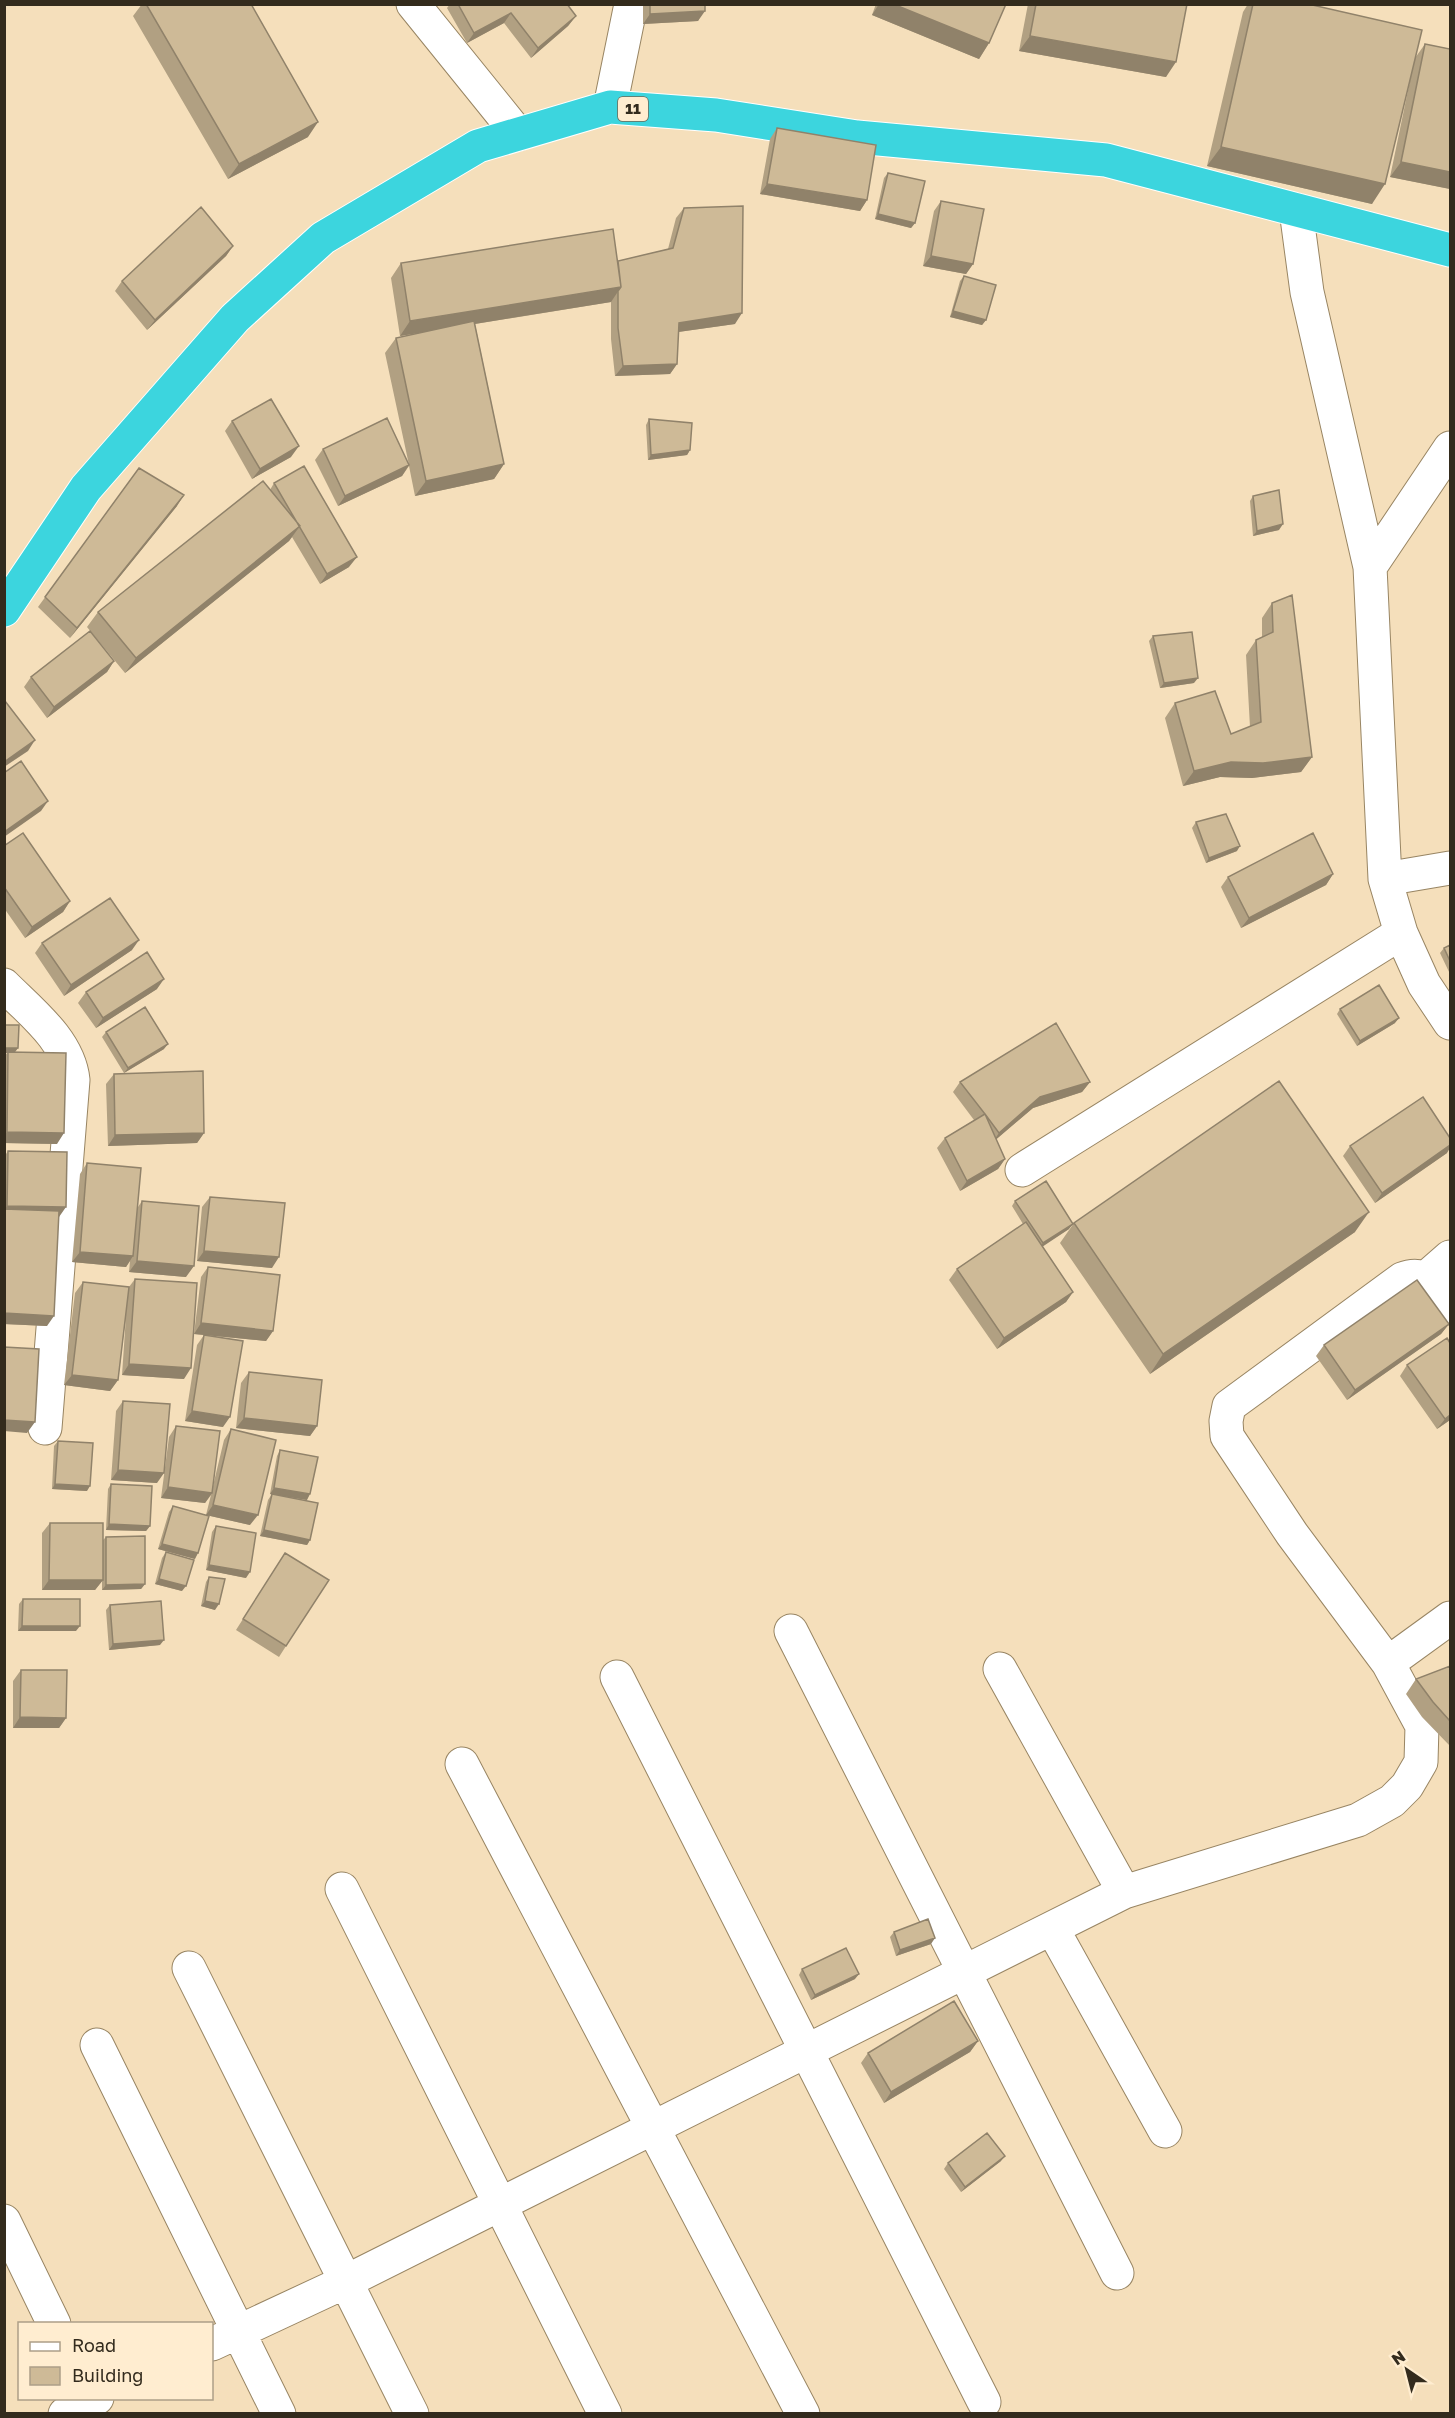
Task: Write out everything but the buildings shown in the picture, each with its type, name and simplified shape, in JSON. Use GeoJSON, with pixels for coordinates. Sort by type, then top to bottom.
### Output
{"type":"FeatureCollection","features":[{"type":"Feature","properties":{"kind":"highway","name":"11"},"geometry":{"type":"LineString","coordinates":[[4,610],[86,488],[235,318],[323,238],[478,146],[610,107],[716,115],[857,137],[1106,160],[1450,250]]}},
{"type":"Feature","properties":{"kind":"street"},"geometry":{"type":"LineString","coordinates":[[413,4],[518,134]]}},
{"type":"Feature","properties":{"kind":"street"},"geometry":{"type":"LineString","coordinates":[[610,107],[632,4]]}},
{"type":"Feature","properties":{"kind":"street"},"geometry":{"type":"LineString","coordinates":[[1296,210],[1307,292],[1370,567],[1385,879],[1401,933],[1424,984],[1450,1023]]}},
{"type":"Feature","properties":{"kind":"street"},"geometry":{"type":"LineString","coordinates":[[1370,567],[1450,448]]}},
{"type":"Feature","properties":{"kind":"street"},"geometry":{"type":"LineString","coordinates":[[1385,879],[1450,868]]}},
{"type":"Feature","properties":{"kind":"street"},"geometry":{"type":"LineString","coordinates":[[1022,1170],[1401,933]]}},
{"type":"Feature","properties":{"kind":"street"},"geometry":{"type":"LineString","coordinates":[[4,985],[65,1052],[71,1066],[73,1080],[45,1428]]}},
{"type":"Feature","properties":{"kind":"street"},"geometry":{"type":"LineString","coordinates":[[225,2337],[345,2282],[1124,1892],[1358,1820],[1392,1801],[1407,1786],[1421,1762],[1422,1726],[1388,1663],[1292,1534],[1227,1436],[1226,1421],[1229,1406],[1402,1279],[1438,1268],[1450,1308]]}},
{"type":"Feature","properties":{"kind":"street"},"geometry":{"type":"LineString","coordinates":[[1388,1663],[1450,1618]]}},
{"type":"Feature","properties":{"kind":"street"},"geometry":{"type":"LineString","coordinates":[[791,1631],[1118,2273]]}},
{"type":"Feature","properties":{"kind":"street"},"geometry":{"type":"LineString","coordinates":[[1000,1669],[1124,1892]]}},
{"type":"Feature","properties":{"kind":"street"},"geometry":{"type":"LineString","coordinates":[[617,1677],[984,2402]]}},
{"type":"Feature","properties":{"kind":"street"},"geometry":{"type":"LineString","coordinates":[[462,1764],[803,2414]]}},
{"type":"Feature","properties":{"kind":"street"},"geometry":{"type":"LineString","coordinates":[[342,1889],[605,2414]]}},
{"type":"Feature","properties":{"kind":"street"},"geometry":{"type":"LineString","coordinates":[[1052,1928],[1165,2131]]}},
{"type":"Feature","properties":{"kind":"street"},"geometry":{"type":"LineString","coordinates":[[189,1968],[412,2414]]}},
{"type":"Feature","properties":{"kind":"street"},"geometry":{"type":"LineString","coordinates":[[97,2044],[225,2337],[279,2414]]}},
{"type":"Feature","properties":{"kind":"street"},"geometry":{"type":"LineString","coordinates":[[4,2221],[53,2322]]}}]}
